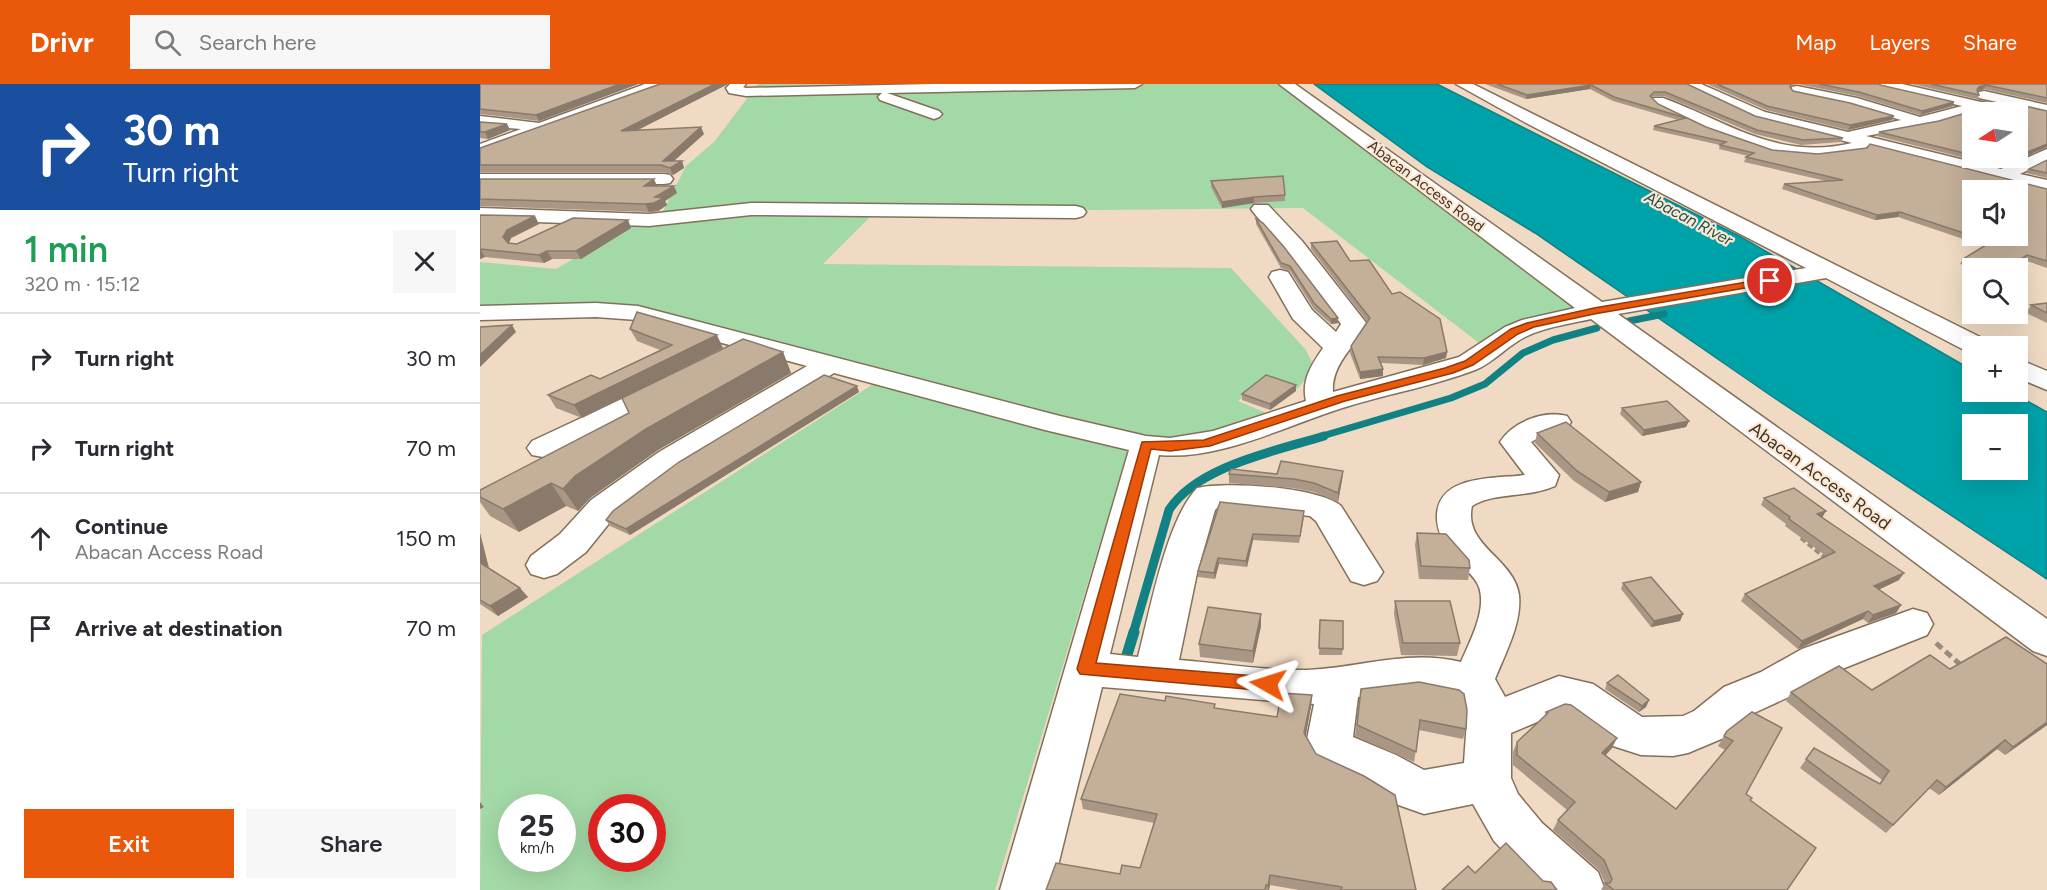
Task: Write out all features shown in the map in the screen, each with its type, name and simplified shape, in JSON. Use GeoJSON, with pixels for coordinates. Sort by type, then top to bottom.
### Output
{"type":"FeatureCollection","features":[{"type":"Feature","properties":{"kind":"street"},"geometry":{"type":"LineString","coordinates":[[480,150],[658,84]]}},
{"type":"Feature","properties":{"kind":"street"},"geometry":{"type":"LineString","coordinates":[[739,84],[733,88],[734,90],[746,92],[1135,84]]}},
{"type":"Feature","properties":{"kind":"street","name":"Abacan Access Road"},"geometry":{"type":"LineString","coordinates":[[1286,84],[1599,310],[2047,640]]}},
{"type":"Feature","properties":{"kind":"street"},"geometry":{"type":"LineString","coordinates":[[1463,84],[1823,272],[1962,339]]}},
{"type":"Feature","properties":{"kind":"street"},"geometry":{"type":"LineString","coordinates":[[1690,84],[1755,114],[2047,186]]}},
{"type":"Feature","properties":{"kind":"street"},"geometry":{"type":"LineString","coordinates":[[1884,84],[1903,89],[1933,90],[1962,90],[1985,85],[2047,98]]}},
{"type":"Feature","properties":{"kind":"street"},"geometry":{"type":"LineString","coordinates":[[1755,114],[1800,87],[1921,121]]}},
{"type":"Feature","properties":{"kind":"street"},"geometry":{"type":"LineString","coordinates":[[1852,101],[1903,89]]}},
{"type":"Feature","properties":{"kind":"street"},"geometry":{"type":"LineString","coordinates":[[864,90],[934,114]]}},
{"type":"Feature","properties":{"kind":"street"},"geometry":{"type":"LineString","coordinates":[[1818,119],[1881,110],[1933,90],[1967,102]]}},
{"type":"Feature","properties":{"kind":"street"},"geometry":{"type":"LineString","coordinates":[[1962,90],[2047,109]]}},
{"type":"Feature","properties":{"kind":"street"},"geometry":{"type":"LineString","coordinates":[[1658,101],[1717,129],[1788,150],[1819,153],[1852,148],[1869,142]]}},
{"type":"Feature","properties":{"kind":"street"},"geometry":{"type":"LineString","coordinates":[[1844,136],[1962,110]]}},
{"type":"Feature","properties":{"kind":"street"},"geometry":{"type":"LineString","coordinates":[[2028,117],[2047,121]]}},
{"type":"Feature","properties":{"kind":"street"},"geometry":{"type":"LineString","coordinates":[[480,122],[542,126]]}},
{"type":"Feature","properties":{"kind":"street"},"geometry":{"type":"LineString","coordinates":[[2003,175],[2047,154]]}},
{"type":"Feature","properties":{"kind":"street"},"geometry":{"type":"LineString","coordinates":[[480,179],[664,179]]}},
{"type":"Feature","properties":{"kind":"street"},"geometry":{"type":"LineString","coordinates":[[550,200],[590,179]]}},
{"type":"Feature","properties":{"kind":"street"},"geometry":{"type":"LineString","coordinates":[[1261,208],[1353,321],[1353,327],[1337,347],[1317,383],[1322,405]]}},
{"type":"Feature","properties":{"kind":"street"},"geometry":{"type":"LineString","coordinates":[[480,214],[662,220],[751,209],[1076,212]]}},
{"type":"Feature","properties":{"kind":"street"},"geometry":{"type":"LineString","coordinates":[[541,234],[572,217]]}},
{"type":"Feature","properties":{"kind":"street"},"geometry":{"type":"LineString","coordinates":[[480,313],[624,310],[680,322],[830,364],[1146,445],[1170,447],[1205,443],[1322,405],[1449,370],[1469,363],[1514,332],[1531,325],[1599,310],[1823,272]]}},
{"type":"Feature","properties":{"kind":"street"},"geometry":{"type":"LineString","coordinates":[[1281,277],[1302,315],[1337,347]]}},
{"type":"Feature","properties":{"kind":"street"},"geometry":{"type":"LineString","coordinates":[[726,360],[756,344]]}},
{"type":"Feature","properties":{"kind":"street"},"geometry":{"type":"LineString","coordinates":[[544,565],[573,543],[603,508],[670,459],[830,364]]}},
{"type":"Feature","properties":{"kind":"street"},"geometry":{"type":"LineString","coordinates":[[2028,372],[2047,382]]}},
{"type":"Feature","properties":{"kind":"street"},"geometry":{"type":"LineString","coordinates":[[543,448],[685,380]]}},
{"type":"Feature","properties":{"kind":"street"},"geometry":{"type":"LineString","coordinates":[[1556,422],[1524,432],[1515,442],[1538,468],[1543,479],[1472,493],[1459,500],[1455,507],[1453,525],[1457,536],[1492,578],[1500,596],[1489,644],[1481,703],[1488,780],[1508,821],[1529,845],[1579,890]]}},
{"type":"Feature","properties":{"kind":"street"},"geometry":{"type":"LineString","coordinates":[[1026,890],[1146,445]]}},
{"type":"Feature","properties":{"kind":"street"},"geometry":{"type":"LineString","coordinates":[[1155,674],[1178,573],[1199,507],[1209,496],[1223,495],[1314,504],[1329,514],[1364,572]]}},
{"type":"Feature","properties":{"kind":"street"},"geometry":{"type":"LineString","coordinates":[[1086,669],[1305,687],[1339,684],[1396,673],[1448,676],[1481,703],[1559,694],[1578,697],[1635,734],[1673,737],[1688,734],[1710,724],[1739,700],[1776,684],[1817,661],[1913,624]]}},
{"type":"Feature","properties":{"kind":"street"},"geometry":{"type":"LineString","coordinates":[[1339,684],[1329,744],[1333,750],[1380,770],[1415,790],[1424,792],[1488,780]]}},
{"type":"Feature","properties":{"kind":"green space"},"geometry":{"type":"Polygon","coordinates":[[[758,84],[1278,84],[1577,308],[1500,332],[1479,343],[1303,208],[1095,210],[751,207],[660,217],[686,166],[714,142],[758,84]]]}},
{"type":"Feature","properties":{"kind":"green space"},"geometry":{"type":"Polygon","coordinates":[[[733,212],[875,212],[823,264],[1231,268],[1306,350],[1315,369],[1297,389],[1266,377],[1238,401],[1266,413],[1214,436],[1146,440],[637,308],[480,310],[480,262],[556,269],[636,222],[733,212]]]}},
{"type":"Feature","properties":{"kind":"green space"},"geometry":{"type":"Polygon","coordinates":[[[875,383],[1129,447],[995,890],[480,890],[482,635],[875,383]]]}},
{"type":"Feature","properties":{"kind":"water","name":"Abacan River"},"geometry":{"type":"Polygon","coordinates":[[[1314,84],[1437,84],[1741,237],[1962,364],[1962,402],[2028,401],[2047,412],[2047,579],[1770,395],[1535,233],[1427,167],[1314,84]]]}},
{"type":"Feature","properties":{"kind":"building"},"geometry":{"type":"Polygon","coordinates":[[[480,84],[620,84],[536,115],[480,109],[480,84]]]}},
{"type":"Feature","properties":{"kind":"building"},"geometry":{"type":"Polygon","coordinates":[[[660,84],[715,84],[621,131],[701,127],[663,161],[682,161],[670,168],[661,165],[480,165],[480,148],[660,84]]]}},
{"type":"Feature","properties":{"kind":"building"},"geometry":{"type":"Polygon","coordinates":[[[1497,84],[1687,84],[1755,116],[1843,138],[1803,140],[1757,130],[1665,92],[1654,92],[1650,96],[1658,104],[1706,127],[1772,150],[1818,154],[1867,148],[1870,144],[2012,180],[1962,180],[1962,233],[1900,212],[1877,215],[1784,184],[1843,180],[1746,157],[1754,153],[1720,145],[1726,142],[1654,126],[1686,118],[1614,97],[1591,85],[1527,95],[1497,84]]]}},
{"type":"Feature","properties":{"kind":"building"},"geometry":{"type":"Polygon","coordinates":[[[1717,84],[1791,84],[1793,91],[1850,103],[1894,116],[1850,125],[1767,106],[1717,84]]]}},
{"type":"Feature","properties":{"kind":"building"},"geometry":{"type":"Polygon","coordinates":[[[1819,84],[1880,84],[1954,102],[1922,111],[1859,92],[1819,84]]]}},
{"type":"Feature","properties":{"kind":"building"},"geometry":{"type":"Polygon","coordinates":[[[1931,84],[2047,84],[2047,98],[1986,85],[1979,87],[1977,90],[1979,95],[1931,84]]]}},
{"type":"Feature","properties":{"kind":"building"},"geometry":{"type":"Polygon","coordinates":[[[2028,107],[2047,111],[2047,144],[2028,152],[2028,107]]]}},
{"type":"Feature","properties":{"kind":"building"},"geometry":{"type":"Polygon","coordinates":[[[1962,114],[1962,153],[1879,132],[1939,121],[1962,114]]]}},
{"type":"Feature","properties":{"kind":"building"},"geometry":{"type":"Polygon","coordinates":[[[480,122],[507,124],[480,132],[480,122]]]}},
{"type":"Feature","properties":{"kind":"building"},"geometry":{"type":"Polygon","coordinates":[[[2047,160],[2047,173],[2029,169],[2047,160]]]}},
{"type":"Feature","properties":{"kind":"building"},"geometry":{"type":"Polygon","coordinates":[[[1283,176],[1285,195],[1222,202],[1211,181],[1283,176]]]}},
{"type":"Feature","properties":{"kind":"building"},"geometry":{"type":"Polygon","coordinates":[[[480,179],[654,179],[644,186],[674,186],[655,197],[664,198],[645,204],[480,199],[480,179]]]}},
{"type":"Feature","properties":{"kind":"building"},"geometry":{"type":"Polygon","coordinates":[[[2028,184],[2047,189],[2047,261],[2027,255],[2022,258],[1965,258],[1984,246],[2028,246],[2028,184]]]}},
{"type":"Feature","properties":{"kind":"building"},"geometry":{"type":"Polygon","coordinates":[[[480,215],[535,216],[507,230],[503,237],[508,243],[517,244],[573,218],[628,220],[576,251],[547,251],[539,255],[480,249],[480,215]]]}},
{"type":"Feature","properties":{"kind":"building"},"geometry":{"type":"Polygon","coordinates":[[[1256,219],[1263,223],[1284,247],[1338,318],[1331,319],[1314,303],[1290,266],[1281,263],[1256,219]]]}},
{"type":"Feature","properties":{"kind":"building"},"geometry":{"type":"Polygon","coordinates":[[[1337,241],[1350,261],[1369,260],[1392,294],[1400,292],[1440,319],[1447,352],[1424,358],[1378,357],[1383,369],[1360,372],[1351,346],[1370,318],[1311,243],[1337,241]]]}},
{"type":"Feature","properties":{"kind":"building"},"geometry":{"type":"Polygon","coordinates":[[[2047,303],[2047,313],[2031,305],[2047,303]]]}},
{"type":"Feature","properties":{"kind":"building"},"geometry":{"type":"Polygon","coordinates":[[[637,312],[717,335],[574,405],[548,395],[591,375],[600,379],[672,345],[630,329],[637,312]]]}},
{"type":"Feature","properties":{"kind":"building"},"geometry":{"type":"Polygon","coordinates":[[[512,325],[480,355],[480,327],[512,325]]]}},
{"type":"Feature","properties":{"kind":"building"},"geometry":{"type":"Polygon","coordinates":[[[743,339],[783,352],[646,429],[575,476],[563,489],[551,483],[503,509],[480,497],[480,490],[629,413],[622,398],[743,339]]]}},
{"type":"Feature","properties":{"kind":"building"},"geometry":{"type":"Polygon","coordinates":[[[824,375],[857,386],[626,529],[606,520],[613,511],[679,462],[824,375]]]}},
{"type":"Feature","properties":{"kind":"building"},"geometry":{"type":"Polygon","coordinates":[[[1266,375],[1296,385],[1270,404],[1242,394],[1266,375]]]}},
{"type":"Feature","properties":{"kind":"building"},"geometry":{"type":"Polygon","coordinates":[[[1667,401],[1689,421],[1644,430],[1622,408],[1667,401]]]}},
{"type":"Feature","properties":{"kind":"building"},"geometry":{"type":"Polygon","coordinates":[[[1566,422],[1641,482],[1609,492],[1577,471],[1537,433],[1566,422]]]}},
{"type":"Feature","properties":{"kind":"building"},"geometry":{"type":"Polygon","coordinates":[[[1281,461],[1343,471],[1338,493],[1314,483],[1294,479],[1229,474],[1231,469],[1277,474],[1281,461]]]}},
{"type":"Feature","properties":{"kind":"building"},"geometry":{"type":"Polygon","coordinates":[[[1794,488],[1826,511],[1817,514],[1904,573],[1874,586],[1901,605],[1873,615],[1868,611],[1802,641],[1745,594],[1835,552],[1764,498],[1794,488]]]}},
{"type":"Feature","properties":{"kind":"building"},"geometry":{"type":"Polygon","coordinates":[[[1220,502],[1304,511],[1300,536],[1253,534],[1246,561],[1218,558],[1214,573],[1198,571],[1220,502]]]}},
{"type":"Feature","properties":{"kind":"building"},"geometry":{"type":"Polygon","coordinates":[[[1417,533],[1446,534],[1469,560],[1470,568],[1421,566],[1417,533]]]}},
{"type":"Feature","properties":{"kind":"building"},"geometry":{"type":"Polygon","coordinates":[[[480,554],[482,564],[520,588],[490,606],[480,600],[480,554]]]}},
{"type":"Feature","properties":{"kind":"building"},"geometry":{"type":"Polygon","coordinates":[[[1651,577],[1683,614],[1654,621],[1623,583],[1651,577]]]}},
{"type":"Feature","properties":{"kind":"building"},"geometry":{"type":"Polygon","coordinates":[[[1395,601],[1450,601],[1460,643],[1403,643],[1395,601]]]}},
{"type":"Feature","properties":{"kind":"building"},"geometry":{"type":"Polygon","coordinates":[[[1208,607],[1261,614],[1253,651],[1199,644],[1208,607]]]}},
{"type":"Feature","properties":{"kind":"building"},"geometry":{"type":"Polygon","coordinates":[[[1320,620],[1343,621],[1343,649],[1319,648],[1320,620]]]}},
{"type":"Feature","properties":{"kind":"building"},"geometry":{"type":"Polygon","coordinates":[[[2006,637],[2047,664],[2047,722],[2013,747],[2005,740],[1946,787],[1937,780],[1893,825],[1806,759],[1814,748],[1880,784],[1889,771],[1791,692],[1839,666],[1872,690],[1930,655],[1950,669],[2006,637]]]}},
{"type":"Feature","properties":{"kind":"building"},"geometry":{"type":"Polygon","coordinates":[[[1618,675],[1649,700],[1642,706],[1607,683],[1618,675]]]}},
{"type":"Feature","properties":{"kind":"building"},"geometry":{"type":"Polygon","coordinates":[[[1419,682],[1459,690],[1464,694],[1467,710],[1466,729],[1420,720],[1416,752],[1357,725],[1361,689],[1419,682]]]}},
{"type":"Feature","properties":{"kind":"building"},"geometry":{"type":"Polygon","coordinates":[[[1281,693],[1312,695],[1304,733],[1316,754],[1364,776],[1395,795],[1416,890],[1341,890],[1342,887],[1270,875],[1265,890],[1046,890],[1056,863],[1120,874],[1122,865],[1140,868],[1157,814],[1081,799],[1120,694],[1165,701],[1166,696],[1215,704],[1214,708],[1277,717],[1281,693]]]}},
{"type":"Feature","properties":{"kind":"building"},"geometry":{"type":"Polygon","coordinates":[[[1565,704],[1571,705],[1617,738],[1602,753],[1676,809],[1733,741],[1724,736],[1727,731],[1752,712],[1782,728],[1746,794],[1752,798],[1750,800],[1816,848],[1787,890],[1614,890],[1605,883],[1610,883],[1612,879],[1604,860],[1558,820],[1575,802],[1517,755],[1517,742],[1548,713],[1546,712],[1565,704]]]}},
{"type":"Feature","properties":{"kind":"building"},"geometry":{"type":"Polygon","coordinates":[[[1506,843],[1543,881],[1551,882],[1557,890],[1442,890],[1468,866],[1475,873],[1506,843]]]}},
{"type":"Feature","properties":{"kind":"waterway"},"geometry":{"type":"LineString","coordinates":[[1629,321],[1664,314]]}},
{"type":"Feature","properties":{"kind":"waterway"},"geometry":{"type":"LineString","coordinates":[[1319,437],[1451,398],[1485,384],[1523,353],[1553,340],[1597,328]]}},
{"type":"Feature","properties":{"kind":"waterway"},"geometry":{"type":"LineString","coordinates":[[1133,634],[1169,510],[1182,495],[1198,482],[1239,462],[1324,436]]}},
{"type":"Feature","properties":{"kind":"waterway"},"geometry":{"type":"LineString","coordinates":[[1126,658],[1134,632]]}},
{"type":"Feature","properties":{"kind":"route"},"geometry":{"type":"LineString","coordinates":[[1268,684],[1086,669],[1146,445],[1189,446],[1218,440],[1341,399],[1449,370],[1469,363],[1514,332],[1531,325],[1594,311],[1770,281]]}}]}
